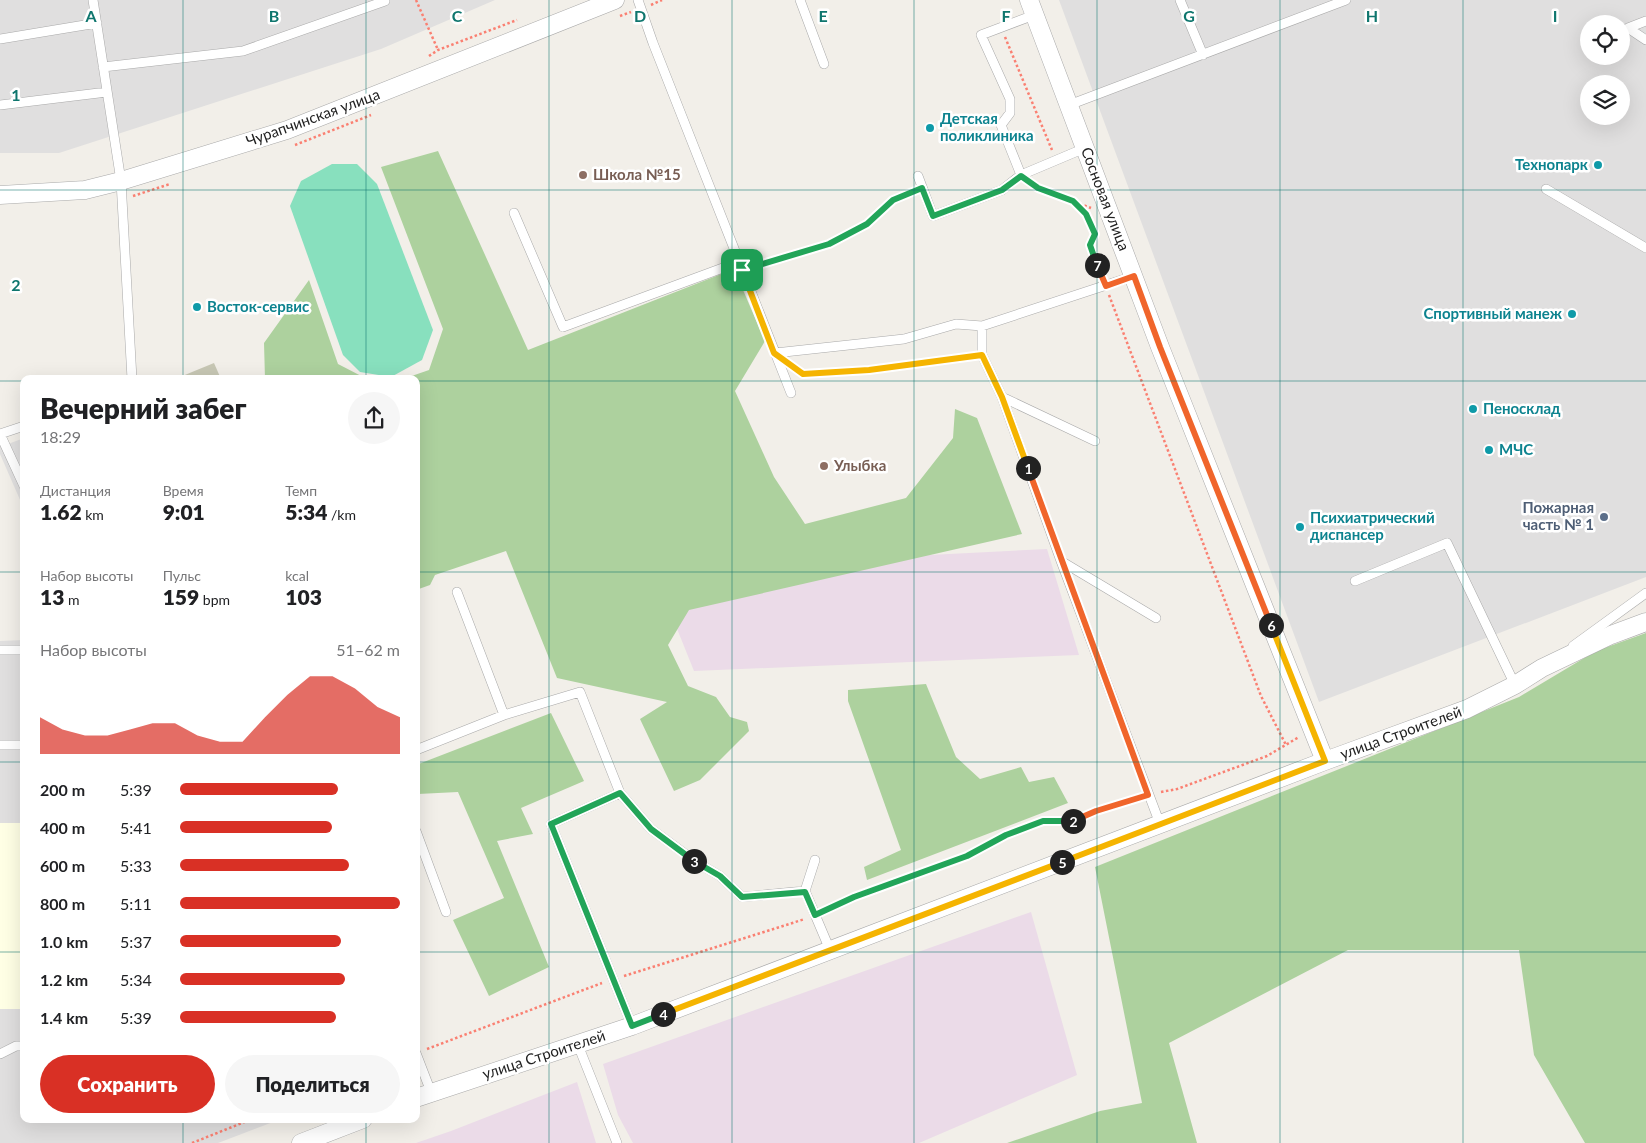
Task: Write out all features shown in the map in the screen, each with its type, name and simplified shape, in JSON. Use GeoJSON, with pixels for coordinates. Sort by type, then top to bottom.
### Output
{"type":"FeatureCollection","features":[{"type":"Feature","properties":{"kind":"street","name":"Чурапчинская улица"},"geometry":{"type":"LineString","coordinates":[[0,196],[85,190],[121,181],[287,130],[594,4],[615,0]]}},
{"type":"Feature","properties":{"kind":"street","name":"Сосновая улица"},"geometry":{"type":"LineString","coordinates":[[1031,7],[1164,356],[1325,761]]}},
{"type":"Feature","properties":{"kind":"street","name":"улица Строителей"},"geometry":{"type":"LineString","coordinates":[[424,1095],[632,1026],[1325,761],[1467,709],[1515,685],[1542,668],[1611,635],[1646,622]]}},
{"type":"Feature","properties":{"kind":"street"},"geometry":{"type":"LineString","coordinates":[[300,1143],[352,1123]]}},
{"type":"Feature","properties":{"kind":"lane"},"geometry":{"type":"LineString","coordinates":[[93,0],[121,181],[132,375]]}},
{"type":"Feature","properties":{"kind":"lane"},"geometry":{"type":"LineString","coordinates":[[638,0],[653,43],[791,393]]}},
{"type":"Feature","properties":{"kind":"lane"},"geometry":{"type":"LineString","coordinates":[[800,0],[824,64]]}},
{"type":"Feature","properties":{"kind":"lane"},"geometry":{"type":"LineString","coordinates":[[1180,0],[1203,54]]}},
{"type":"Feature","properties":{"kind":"lane"},"geometry":{"type":"LineString","coordinates":[[1069,106],[1346,0]]}},
{"type":"Feature","properties":{"kind":"lane"},"geometry":{"type":"LineString","coordinates":[[104,67],[243,52],[384,1]]}},
{"type":"Feature","properties":{"kind":"lane"},"geometry":{"type":"LineString","coordinates":[[1021,176],[1001,125],[1010,113],[1010,99],[981,34],[1001,27],[1031,7]]}},
{"type":"Feature","properties":{"kind":"lane"},"geometry":{"type":"LineString","coordinates":[[1646,21],[1628,28],[1646,40]]}},
{"type":"Feature","properties":{"kind":"lane"},"geometry":{"type":"LineString","coordinates":[[0,39],[97,23]]}},
{"type":"Feature","properties":{"kind":"lane"},"geometry":{"type":"LineString","coordinates":[[0,105],[107,92]]}},
{"type":"Feature","properties":{"kind":"lane"},"geometry":{"type":"LineString","coordinates":[[918,176],[933,216],[1002,190],[1021,176],[1085,148]]}},
{"type":"Feature","properties":{"kind":"lane"},"geometry":{"type":"LineString","coordinates":[[1546,189],[1646,248]]}},
{"type":"Feature","properties":{"kind":"lane"},"geometry":{"type":"LineString","coordinates":[[514,213],[563,327],[740,266]]}},
{"type":"Feature","properties":{"kind":"lane"},"geometry":{"type":"LineString","coordinates":[[774,353],[904,338],[956,324],[982,326],[1134,276]]}},
{"type":"Feature","properties":{"kind":"lane"},"geometry":{"type":"LineString","coordinates":[[982,326],[982,355],[1002,397],[1061,561],[1160,824]]}},
{"type":"Feature","properties":{"kind":"lane"},"geometry":{"type":"LineString","coordinates":[[1002,397],[1095,441]]}},
{"type":"Feature","properties":{"kind":"lane"},"geometry":{"type":"LineString","coordinates":[[20,427],[0,434],[20,477]]}},
{"type":"Feature","properties":{"kind":"lane"},"geometry":{"type":"LineString","coordinates":[[1355,581],[1447,543],[1515,685]]}},
{"type":"Feature","properties":{"kind":"lane"},"geometry":{"type":"LineString","coordinates":[[1061,561],[1156,618]]}},
{"type":"Feature","properties":{"kind":"lane"},"geometry":{"type":"LineString","coordinates":[[457,592],[504,715]]}},
{"type":"Feature","properties":{"kind":"lane"},"geometry":{"type":"LineString","coordinates":[[1542,668],[1646,593]]}},
{"type":"Feature","properties":{"kind":"lane"},"geometry":{"type":"LineString","coordinates":[[0,650],[20,650]]}},
{"type":"Feature","properties":{"kind":"lane"},"geometry":{"type":"LineString","coordinates":[[420,748],[504,715],[580,692],[620,793],[651,829],[696,862],[720,876],[742,897],[805,892]]}},
{"type":"Feature","properties":{"kind":"lane"},"geometry":{"type":"LineString","coordinates":[[0,745],[20,745]]}},
{"type":"Feature","properties":{"kind":"lane"},"geometry":{"type":"LineString","coordinates":[[620,793],[551,824],[632,1026]]}},
{"type":"Feature","properties":{"kind":"lane"},"geometry":{"type":"LineString","coordinates":[[420,841],[446,912]]}},
{"type":"Feature","properties":{"kind":"lane"},"geometry":{"type":"LineString","coordinates":[[815,860],[805,892],[830,950]]}},
{"type":"Feature","properties":{"kind":"lane"},"geometry":{"type":"LineString","coordinates":[[578,1045],[617,1143]]}},
{"type":"Feature","properties":{"kind":"lane"},"geometry":{"type":"LineString","coordinates":[[0,1054],[20,1046]]}},
{"type":"Feature","properties":{"kind":"lane"},"geometry":{"type":"LineString","coordinates":[[420,1074],[424,1095]]}},
{"type":"Feature","properties":{"kind":"path"},"geometry":{"type":"LineString","coordinates":[[416,0],[438,50]]}},
{"type":"Feature","properties":{"kind":"path"},"geometry":{"type":"LineString","coordinates":[[429,56],[438,50],[518,20]]}},
{"type":"Feature","properties":{"kind":"path"},"geometry":{"type":"LineString","coordinates":[[1001,27],[1056,161]]}},
{"type":"Feature","properties":{"kind":"path"},"geometry":{"type":"LineString","coordinates":[[1021,176],[1038,188],[1073,201],[1086,214],[1095,234],[1090,245],[1261,696],[1286,745]]}},
{"type":"Feature","properties":{"kind":"path"},"geometry":{"type":"LineString","coordinates":[[740,266],[829,244],[867,224],[893,200],[922,188]]}},
{"type":"Feature","properties":{"kind":"path"},"geometry":{"type":"LineString","coordinates":[[774,353],[803,374],[869,370],[982,355]]}},
{"type":"Feature","properties":{"kind":"path"},"geometry":{"type":"LineString","coordinates":[[420,1051],[613,979],[815,915],[854,897],[967,856],[1006,835],[1043,821],[1072,822],[1096,811],[1148,795],[1177,789],[1258,760],[1312,728]]}},
{"type":"Feature","properties":{"kind":"path"},"geometry":{"type":"LineString","coordinates":[[192,1143],[242,1123]]}},
{"type":"Feature","properties":{"kind":"shaded area"},"geometry":{"type":"Polygon","coordinates":[[[0,0],[495,0],[381,49],[59,153],[0,153],[0,0]]]}},
{"type":"Feature","properties":{"kind":"shaded area"},"geometry":{"type":"Polygon","coordinates":[[[1059,0],[1646,0],[1646,577],[1319,702],[1059,0]]]}},
{"type":"Feature","properties":{"kind":"shaded area"},"geometry":{"type":"Polygon","coordinates":[[[214,363],[219,375],[185,375],[214,363]]]}},
{"type":"Feature","properties":{"kind":"shaded area"},"geometry":{"type":"Polygon","coordinates":[[[20,440],[20,500],[0,454],[0,447],[20,440]]]}},
{"type":"Feature","properties":{"kind":"shaded area"},"geometry":{"type":"Polygon","coordinates":[[[1047,549],[1079,655],[694,671],[653,569],[1047,549]]]}},
{"type":"Feature","properties":{"kind":"shaded area"},"geometry":{"type":"Polygon","coordinates":[[[20,640],[20,1123],[270,1123],[218,1143],[0,1143],[0,641],[20,640]]]}},
{"type":"Feature","properties":{"kind":"shaded area"},"geometry":{"type":"Polygon","coordinates":[[[0,823],[20,823],[20,1009],[0,1009],[0,823]]]}},
{"type":"Feature","properties":{"kind":"shaded area"},"geometry":{"type":"Polygon","coordinates":[[[1031,912],[1077,1075],[919,1143],[633,1143],[618,1115],[603,1064],[1031,912]]]}},
{"type":"Feature","properties":{"kind":"shaded area"},"geometry":{"type":"Polygon","coordinates":[[[577,1082],[596,1143],[416,1143],[451,1131],[577,1082]]]}},
{"type":"Feature","properties":{"kind":"green space"},"geometry":{"type":"Polygon","coordinates":[[[438,151],[528,350],[734,269],[765,341],[735,391],[774,477],[805,524],[906,498],[953,438],[955,409],[977,418],[1022,534],[689,610],[668,645],[688,686],[716,697],[730,717],[747,722],[749,731],[700,780],[674,791],[640,719],[667,702],[557,678],[506,551],[435,575],[430,585],[420,589],[420,375],[415,375],[429,370],[443,329],[381,167],[438,151]]]}},
{"type":"Feature","properties":{"kind":"green space"},"geometry":{"type":"Polygon","coordinates":[[[332,164],[357,164],[377,184],[433,330],[422,360],[395,375],[379,375],[360,372],[343,355],[290,206],[301,181],[332,164]]]}},
{"type":"Feature","properties":{"kind":"green space"},"geometry":{"type":"Polygon","coordinates":[[[309,280],[338,364],[359,375],[265,375],[264,343],[309,280]]]}},
{"type":"Feature","properties":{"kind":"green space"},"geometry":{"type":"Polygon","coordinates":[[[1646,633],[1646,1143],[1585,1143],[1534,1055],[1519,950],[1348,950],[1169,1043],[1197,1143],[1007,1143],[1100,1111],[1142,1103],[1095,867],[1519,697],[1596,651],[1646,633]]]}},
{"type":"Feature","properties":{"kind":"green space"},"geometry":{"type":"Polygon","coordinates":[[[926,684],[956,757],[980,779],[1021,767],[1029,782],[1054,777],[1068,803],[867,880],[864,867],[901,850],[848,701],[848,690],[926,684]]]}},
{"type":"Feature","properties":{"kind":"green space"},"geometry":{"type":"Polygon","coordinates":[[[551,713],[584,781],[521,808],[533,834],[497,841],[549,967],[489,996],[453,920],[504,898],[458,792],[420,794],[420,763],[551,713]]]}},
{"type":"Feature","properties":{"kind":"place","name":"Детская поликлиника"},"geometry":{"type":"Point","coordinates":[930,128]}},
{"type":"Feature","properties":{"kind":"place","name":"Технопарк"},"geometry":{"type":"Point","coordinates":[1598,165]}},
{"type":"Feature","properties":{"kind":"place","name":"Школа №15"},"geometry":{"type":"Point","coordinates":[583,175]}},
{"type":"Feature","properties":{"kind":"place","name":"Восток-сервис"},"geometry":{"type":"Point","coordinates":[197,307]}},
{"type":"Feature","properties":{"kind":"place","name":"Спортивный манеж"},"geometry":{"type":"Point","coordinates":[1572,314]}},
{"type":"Feature","properties":{"kind":"place","name":"Пеносклад"},"geometry":{"type":"Point","coordinates":[1473,409]}},
{"type":"Feature","properties":{"kind":"place","name":"МЧС"},"geometry":{"type":"Point","coordinates":[1489,450]}},
{"type":"Feature","properties":{"kind":"place","name":"Улыбка"},"geometry":{"type":"Point","coordinates":[824,466]}},
{"type":"Feature","properties":{"kind":"place","name":"Пожарная часть № 1"},"geometry":{"type":"Point","coordinates":[1604,517]}},
{"type":"Feature","properties":{"kind":"place","name":"Психиатрический диспансер"},"geometry":{"type":"Point","coordinates":[1300,527]}},
{"type":"Feature","properties":{"kind":"route"},"geometry":{"type":"LineString","coordinates":[[1021,176],[1038,188],[1073,201],[1086,214],[1095,234],[1090,245],[1106,286],[1134,276],[1160,347],[1325,761],[632,1026],[551,824],[620,793],[651,829],[696,862],[720,876],[742,897],[805,892],[815,915],[854,897],[967,856],[1006,835],[1043,821],[1072,822],[1096,811],[1148,795],[1002,397],[982,355],[869,370],[803,374],[774,353],[742,270],[829,244],[867,224],[893,200],[922,188],[933,216],[1002,190],[1021,176]]}}]}
